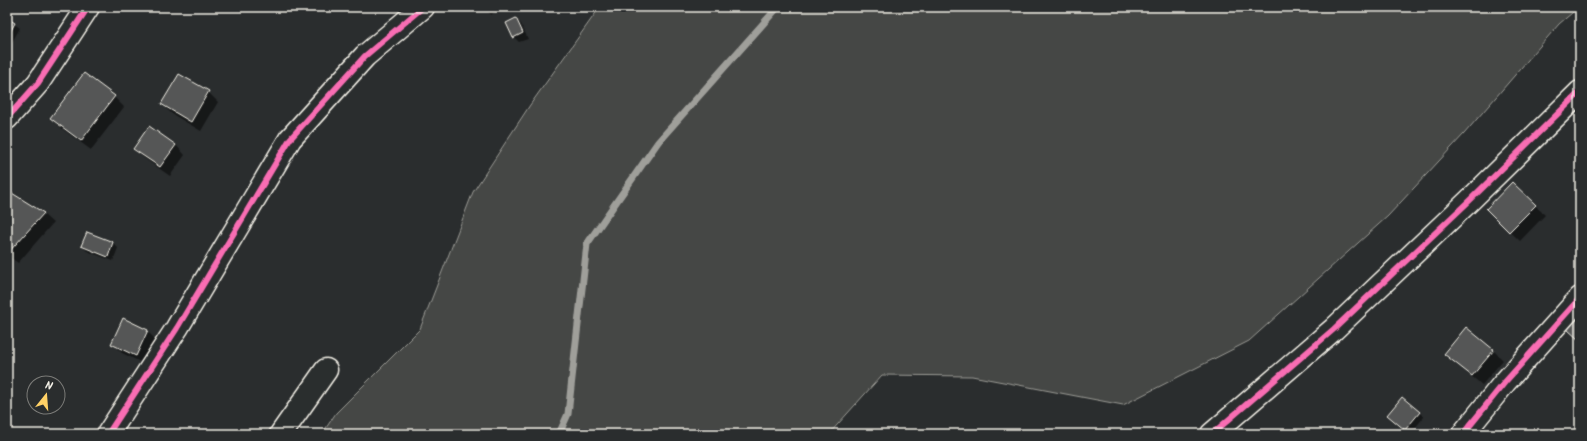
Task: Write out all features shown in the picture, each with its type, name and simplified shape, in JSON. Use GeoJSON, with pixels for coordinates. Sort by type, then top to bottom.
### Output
{"type":"FeatureCollection","features":[{"type":"Feature","properties":{"kind":"street"},"geometry":{"type":"LineString","coordinates":[[7,118],[38,83],[88,7]]}},
{"type":"Feature","properties":{"kind":"street"},"geometry":{"type":"LineString","coordinates":[[108,434],[177,328],[290,138],[365,56],[423,7]]}},
{"type":"Feature","properties":{"kind":"street"},"geometry":{"type":"LineString","coordinates":[[1212,434],[1334,329],[1464,207],[1580,92]]}},
{"type":"Feature","properties":{"kind":"street"},"geometry":{"type":"LineString","coordinates":[[1463,434],[1505,382],[1580,298]]}},
{"type":"Feature","properties":{"kind":"street"},"geometry":{"type":"LineString","coordinates":[[281,434],[326,370]]}},
{"type":"Feature","properties":{"kind":"shaded area"},"geometry":{"type":"Polygon","coordinates":[[[600,7],[1579,7],[1559,24],[1464,134],[1388,216],[1249,341],[1123,405],[972,376],[882,375],[829,434],[322,434],[336,413],[420,329],[473,192],[530,105],[600,7]]]}},
{"type":"Feature","properties":{"kind":"building"},"geometry":{"type":"Polygon","coordinates":[[[7,18],[15,23],[7,38],[7,18]]]}},
{"type":"Feature","properties":{"kind":"building"},"geometry":{"type":"Polygon","coordinates":[[[516,18],[523,33],[513,38],[506,23],[516,18]]]}},
{"type":"Feature","properties":{"kind":"building"},"geometry":{"type":"Polygon","coordinates":[[[84,73],[115,96],[81,141],[50,118],[84,73]]]}},
{"type":"Feature","properties":{"kind":"building"},"geometry":{"type":"Polygon","coordinates":[[[179,74],[209,91],[191,122],[161,104],[179,74]]]}},
{"type":"Feature","properties":{"kind":"building"},"geometry":{"type":"Polygon","coordinates":[[[149,126],[176,145],[160,167],[133,149],[149,126]]]}},
{"type":"Feature","properties":{"kind":"building"},"geometry":{"type":"Polygon","coordinates":[[[1512,182],[1536,205],[1509,232],[1486,209],[1512,182]]]}},
{"type":"Feature","properties":{"kind":"building"},"geometry":{"type":"Polygon","coordinates":[[[7,190],[44,213],[7,254],[7,190]]]}},
{"type":"Feature","properties":{"kind":"building"},"geometry":{"type":"Polygon","coordinates":[[[87,232],[113,242],[108,257],[81,246],[87,232]]]}},
{"type":"Feature","properties":{"kind":"building"},"geometry":{"type":"Polygon","coordinates":[[[1580,314],[1580,341],[1567,329],[1580,314]]]}},
{"type":"Feature","properties":{"kind":"building"},"geometry":{"type":"Polygon","coordinates":[[[123,318],[148,330],[136,356],[111,344],[123,318]]]}},
{"type":"Feature","properties":{"kind":"building"},"geometry":{"type":"Polygon","coordinates":[[[1466,327],[1494,350],[1472,376],[1444,354],[1466,327]]]}},
{"type":"Feature","properties":{"kind":"building"},"geometry":{"type":"Polygon","coordinates":[[[1402,397],[1420,412],[1405,430],[1387,415],[1402,397]]]}},
{"type":"Feature","properties":{"kind":"waterway"},"geometry":{"type":"LineString","coordinates":[[559,434],[568,414],[587,244],[658,142],[778,7]]}},
{"type":"Feature","properties":{"kind":"cycle path"},"geometry":{"type":"LineString","coordinates":[[7,118],[38,83],[88,7]]}},
{"type":"Feature","properties":{"kind":"cycle path"},"geometry":{"type":"LineString","coordinates":[[108,434],[177,328],[290,139],[365,56],[423,7]]}},
{"type":"Feature","properties":{"kind":"cycle path"},"geometry":{"type":"LineString","coordinates":[[1212,434],[1334,329],[1469,201],[1580,92]]}},
{"type":"Feature","properties":{"kind":"cycle path"},"geometry":{"type":"LineString","coordinates":[[1463,434],[1505,382],[1580,298]]}}]}
